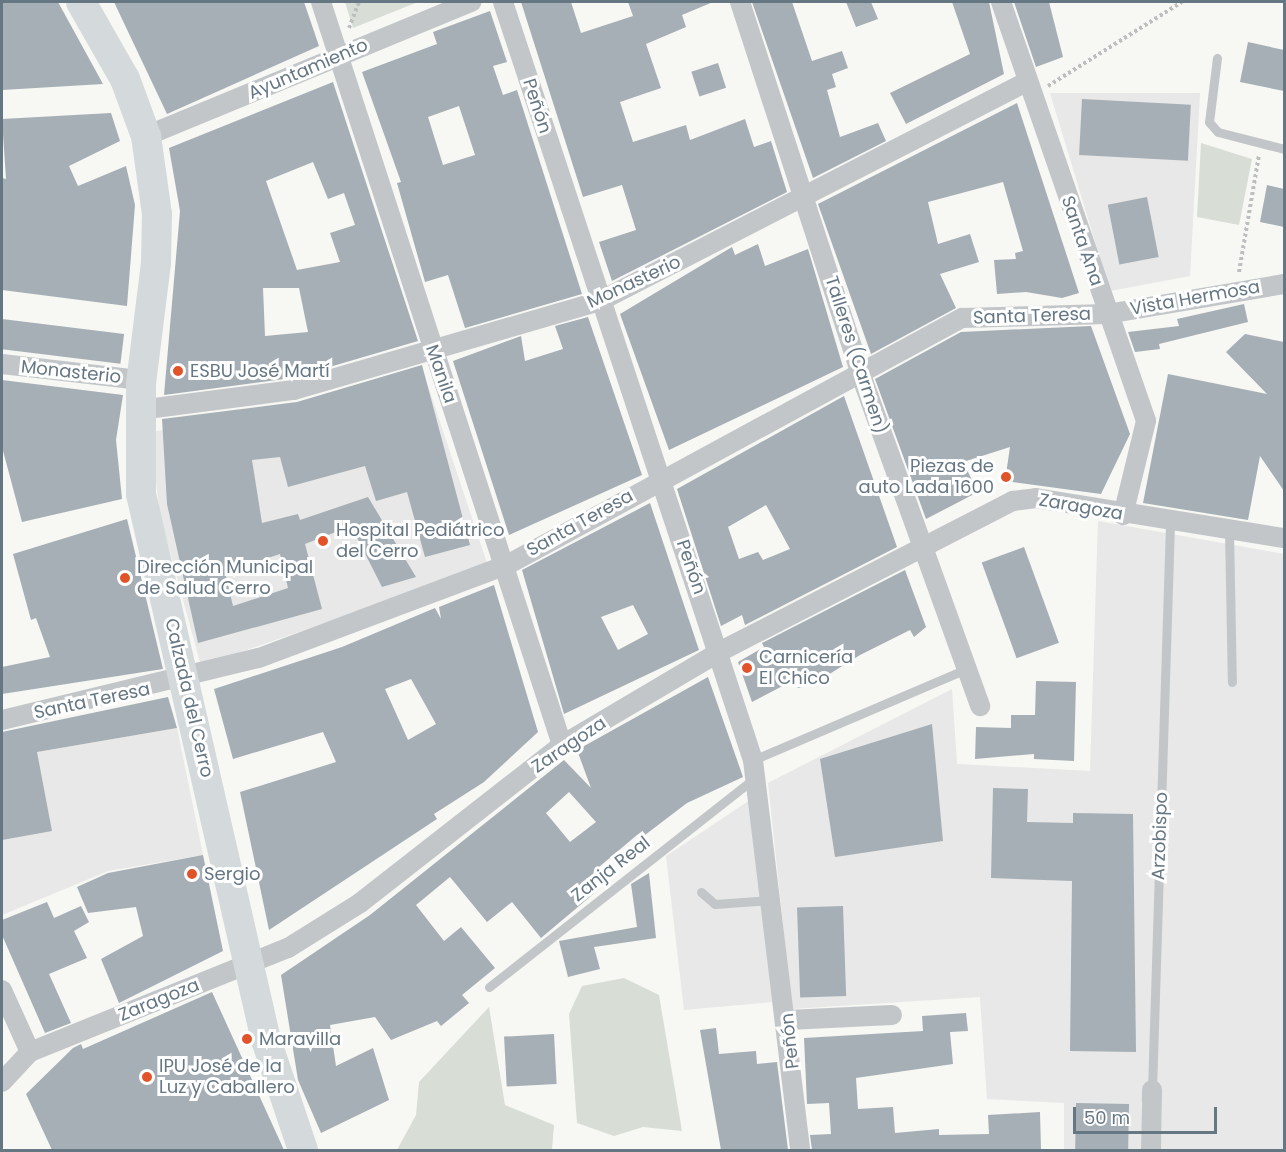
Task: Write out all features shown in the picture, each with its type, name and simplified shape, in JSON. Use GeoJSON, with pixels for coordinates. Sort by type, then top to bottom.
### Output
{"type":"FeatureCollection","features":[{"type":"Feature","properties":{"kind":"main road","name":"Calzada del Cerro"},"geometry":{"type":"LineString","coordinates":[[81,2],[125,79],[146,136],[157,214],[156,263],[139,410],[141,494],[186,680],[247,965],[275,1077],[303,1150]]}},
{"type":"Feature","properties":{"kind":"street","name":"Manila"},"geometry":{"type":"LineString","coordinates":[[321,2],[433,350],[507,565],[562,745]]}},
{"type":"Feature","properties":{"kind":"street","name":"Ayuntamiento"},"geometry":{"type":"LineString","coordinates":[[146,136],[471,2]]}},
{"type":"Feature","properties":{"kind":"street","name":"Peñón"},"geometry":{"type":"LineString","coordinates":[[503,2],[600,301],[719,652],[754,769],[788,1020],[801,1150]]}},
{"type":"Feature","properties":{"kind":"street","name":"Talleres (Carmen)"},"geometry":{"type":"LineString","coordinates":[[740,2],[806,199],[861,375],[921,547],[980,705]]}},
{"type":"Feature","properties":{"kind":"street","name":"Santa Ana"},"geometry":{"type":"LineString","coordinates":[[1001,2],[1107,314],[1146,421],[1123,515]]}},
{"type":"Feature","properties":{"kind":"street","name":"Monasterio"},"geometry":{"type":"LineString","coordinates":[[139,410],[294,390],[600,301],[1030,89]]}},
{"type":"Feature","properties":{"kind":"street","name":"Vista Hermosa"},"geometry":{"type":"LineString","coordinates":[[1107,314],[1236,289],[1284,284]]}},
{"type":"Feature","properties":{"kind":"street","name":"Santa Teresa"},"geometry":{"type":"LineString","coordinates":[[2,720],[186,680],[338,631],[507,565],[661,478],[861,375],[962,318],[1107,314]]}},
{"type":"Feature","properties":{"kind":"street","name":"Monasterio"},"geometry":{"type":"LineString","coordinates":[[2,364],[141,380]]}},
{"type":"Feature","properties":{"kind":"street","name":"Zaragoza"},"geometry":{"type":"LineString","coordinates":[[2,1082],[30,1052],[288,948],[360,903],[562,745],[719,652],[921,547],[1021,499],[1284,538]]}},
{"type":"Feature","properties":{"kind":"street"},"geometry":{"type":"LineString","coordinates":[[2,990],[30,1052]]}},
{"type":"Feature","properties":{"kind":"street"},"geometry":{"type":"LineString","coordinates":[[788,1020],[892,1015]]}},
{"type":"Feature","properties":{"kind":"street","name":"Arzobispo"},"geometry":{"type":"LineString","coordinates":[[1151,1150],[1152,1090]]}},
{"type":"Feature","properties":{"kind":"lane"},"geometry":{"type":"LineString","coordinates":[[1216,58],[1209,122],[1218,132],[1261,146],[1284,149]]}},
{"type":"Feature","properties":{"kind":"lane","name":"Arzobispo"},"geometry":{"type":"LineString","coordinates":[[1152,1090],[1170,522]]}},
{"type":"Feature","properties":{"kind":"lane"},"geometry":{"type":"LineString","coordinates":[[1229,531],[1232,682]]}},
{"type":"Feature","properties":{"kind":"lane","name":"Zanja Real"},"geometry":{"type":"LineString","coordinates":[[489,987],[754,769],[966,669]]}},
{"type":"Feature","properties":{"kind":"lane"},"geometry":{"type":"LineString","coordinates":[[701,892],[715,904],[772,900]]}},
{"type":"Feature","properties":{"kind":"path"},"geometry":{"type":"LineString","coordinates":[[1030,89],[1182,2]]}},
{"type":"Feature","properties":{"kind":"path"},"geometry":{"type":"LineString","coordinates":[[1236,289],[1261,146]]}},
{"type":"Feature","properties":{"kind":"shaded area"},"geometry":{"type":"Polygon","coordinates":[[[345,2],[418,2],[353,28],[345,2]]]}},
{"type":"Feature","properties":{"kind":"shaded area"},"geometry":{"type":"Polygon","coordinates":[[[1050,93],[1200,93],[1190,276],[1110,291],[1050,93]]]}},
{"type":"Feature","properties":{"kind":"shaded area"},"geometry":{"type":"Polygon","coordinates":[[[1201,143],[1252,159],[1239,225],[1197,217],[1201,143]]]}},
{"type":"Feature","properties":{"kind":"shaded area","name":"Hospital Pediátrico del Cerro"},"geometry":{"type":"Polygon","coordinates":[[[423,371],[488,566],[201,666],[160,515],[150,432],[268,414],[423,371]]]}},
{"type":"Feature","properties":{"kind":"shaded area"},"geometry":{"type":"Polygon","coordinates":[[[1098,521],[1284,554],[1284,1150],[1161,1150],[1162,1100],[1141,1102],[1141,1150],[1064,1150],[1064,1103],[987,1099],[980,997],[792,1009],[768,783],[952,689],[957,764],[1090,771],[1098,521]]]}},
{"type":"Feature","properties":{"kind":"shaded area"},"geometry":{"type":"Polygon","coordinates":[[[177,728],[203,855],[108,871],[2,915],[2,758],[177,728]]]}},
{"type":"Feature","properties":{"kind":"shaded area"},"geometry":{"type":"Polygon","coordinates":[[[750,800],[772,1002],[684,1010],[666,856],[750,800]]]}},
{"type":"Feature","properties":{"kind":"shaded area"},"geometry":{"type":"Polygon","coordinates":[[[624,978],[659,995],[682,1131],[643,1127],[614,1136],[577,1123],[569,1014],[582,986],[624,978]]]}},
{"type":"Feature","properties":{"kind":"shaded area"},"geometry":{"type":"Polygon","coordinates":[[[489,1007],[505,1105],[554,1125],[552,1150],[397,1150],[416,1115],[419,1082],[489,1007]]]}},
{"type":"Feature","properties":{"kind":"building"},"geometry":{"type":"Polygon","coordinates":[[[2,2],[58,2],[103,84],[2,90],[2,2]]]}},
{"type":"Feature","properties":{"kind":"building"},"geometry":{"type":"Polygon","coordinates":[[[114,2],[304,2],[319,46],[167,114],[114,2]]]}},
{"type":"Feature","properties":{"kind":"building"},"geometry":{"type":"Polygon","coordinates":[[[521,2],[571,2],[581,33],[633,16],[628,2],[713,2],[682,15],[686,27],[646,44],[661,88],[620,102],[633,142],[686,125],[690,140],[745,119],[754,147],[771,141],[787,192],[612,281],[599,242],[636,230],[622,185],[583,197],[521,2]]]}},
{"type":"Feature","properties":{"kind":"building"},"geometry":{"type":"Polygon","coordinates":[[[752,2],[792,2],[812,61],[842,51],[848,68],[832,74],[836,87],[827,90],[840,137],[878,123],[886,141],[813,178],[752,2]]]}},
{"type":"Feature","properties":{"kind":"building"},"geometry":{"type":"Polygon","coordinates":[[[846,2],[871,2],[878,19],[856,27],[846,2]]]}},
{"type":"Feature","properties":{"kind":"building"},"geometry":{"type":"Polygon","coordinates":[[[952,2],[989,2],[1004,74],[906,124],[890,93],[970,54],[952,2]]]}},
{"type":"Feature","properties":{"kind":"building"},"geometry":{"type":"Polygon","coordinates":[[[1014,2],[1049,2],[1063,57],[1036,67],[1014,2]]]}},
{"type":"Feature","properties":{"kind":"building"},"geometry":{"type":"Polygon","coordinates":[[[490,11],[507,62],[493,66],[503,95],[517,90],[582,294],[465,328],[448,275],[425,282],[397,183],[401,182],[362,72],[437,44],[433,32],[490,11]],[[459,106],[428,117],[443,165],[475,155],[459,106]]]}},
{"type":"Feature","properties":{"kind":"building"},"geometry":{"type":"Polygon","coordinates":[[[1248,42],[1284,50],[1284,91],[1240,82],[1248,42]]]}},
{"type":"Feature","properties":{"kind":"building"},"geometry":{"type":"Polygon","coordinates":[[[718,63],[726,88],[699,96],[691,72],[718,63]]]}},
{"type":"Feature","properties":{"kind":"building"},"geometry":{"type":"Polygon","coordinates":[[[333,82],[418,341],[292,378],[164,395],[180,211],[169,148],[333,82]],[[313,162],[266,181],[297,270],[340,262],[330,233],[355,225],[344,193],[328,199],[313,162]],[[263,288],[265,336],[308,332],[299,288],[263,288]]]}},
{"type":"Feature","properties":{"kind":"building"},"geometry":{"type":"Polygon","coordinates":[[[1082,99],[1191,105],[1188,161],[1079,155],[1082,99]]]}},
{"type":"Feature","properties":{"kind":"building"},"geometry":{"type":"Polygon","coordinates":[[[1017,103],[1079,293],[1062,298],[1026,292],[997,294],[994,260],[1016,259],[1015,253],[1023,251],[1003,182],[928,202],[938,244],[970,234],[979,262],[940,274],[956,308],[871,354],[818,204],[1017,103]]]}},
{"type":"Feature","properties":{"kind":"building"},"geometry":{"type":"Polygon","coordinates":[[[111,113],[120,141],[69,166],[78,186],[126,166],[135,205],[127,306],[2,290],[2,178],[6,179],[2,119],[111,113]]]}},
{"type":"Feature","properties":{"kind":"building"},"geometry":{"type":"Polygon","coordinates":[[[1267,185],[1284,189],[1284,227],[1260,222],[1267,185]]]}},
{"type":"Feature","properties":{"kind":"building"},"geometry":{"type":"Polygon","coordinates":[[[1147,197],[1159,257],[1119,265],[1108,205],[1147,197]]]}},
{"type":"Feature","properties":{"kind":"building"},"geometry":{"type":"Polygon","coordinates":[[[758,244],[765,266],[808,249],[843,367],[669,450],[620,314],[732,247],[735,255],[758,244]]]}},
{"type":"Feature","properties":{"kind":"building"},"geometry":{"type":"Polygon","coordinates":[[[1244,304],[1248,322],[1159,344],[1160,349],[1135,352],[1128,332],[1179,326],[1177,319],[1244,304]]]}},
{"type":"Feature","properties":{"kind":"building"},"geometry":{"type":"Polygon","coordinates":[[[588,317],[642,475],[509,535],[453,361],[521,336],[525,361],[563,349],[555,326],[588,317]]]}},
{"type":"Feature","properties":{"kind":"building"},"geometry":{"type":"Polygon","coordinates":[[[2,319],[124,334],[120,364],[2,349],[2,319]]]}},
{"type":"Feature","properties":{"kind":"building"},"geometry":{"type":"Polygon","coordinates":[[[1091,326],[1130,434],[1101,494],[1005,481],[1010,447],[963,462],[978,492],[926,519],[875,379],[961,332],[1091,326]]]}},
{"type":"Feature","properties":{"kind":"building"},"geometry":{"type":"Polygon","coordinates":[[[1245,334],[1284,342],[1284,491],[1260,456],[1248,520],[1143,503],[1168,374],[1267,394],[1226,352],[1245,334]]]}},
{"type":"Feature","properties":{"kind":"building","name":"Hospital Pediátrico del Cerro"},"geometry":{"type":"Polygon","coordinates":[[[422,365],[470,545],[425,557],[407,492],[376,501],[365,466],[288,487],[280,457],[252,460],[262,523],[298,514],[300,520],[368,497],[416,577],[382,587],[351,526],[305,544],[322,609],[198,643],[167,504],[162,419],[297,402],[422,365]],[[280,554],[225,572],[233,606],[288,588],[280,554]]]}},
{"type":"Feature","properties":{"kind":"building"},"geometry":{"type":"Polygon","coordinates":[[[2,380],[123,395],[116,440],[122,499],[22,522],[2,447],[2,380]]]}},
{"type":"Feature","properties":{"kind":"building"},"geometry":{"type":"Polygon","coordinates":[[[844,396],[897,547],[745,625],[742,615],[721,626],[677,489],[844,396]],[[766,505],[728,527],[739,559],[758,552],[763,560],[790,549],[766,505]]]}},
{"type":"Feature","properties":{"kind":"building"},"geometry":{"type":"Polygon","coordinates":[[[650,503],[699,650],[564,714],[522,570],[650,503]],[[633,605],[601,617],[618,650],[648,634],[633,605]]]}},
{"type":"Feature","properties":{"kind":"building"},"geometry":{"type":"Polygon","coordinates":[[[127,519],[163,669],[2,694],[2,667],[50,657],[36,618],[31,620],[13,554],[127,519]]]}},
{"type":"Feature","properties":{"kind":"building"},"geometry":{"type":"Polygon","coordinates":[[[1024,547],[1059,643],[1017,658],[982,562],[1024,547]]]}},
{"type":"Feature","properties":{"kind":"building"},"geometry":{"type":"Polygon","coordinates":[[[905,570],[926,627],[914,637],[910,630],[860,655],[815,683],[798,688],[794,680],[752,702],[738,662],[764,647],[762,643],[905,570]]]}},
{"type":"Feature","properties":{"kind":"building"},"geometry":{"type":"Polygon","coordinates":[[[494,585],[538,732],[484,782],[434,814],[437,819],[269,930],[240,792],[336,762],[323,732],[233,759],[214,689],[342,647],[435,608],[441,619],[439,607],[494,585]],[[411,679],[385,689],[408,740],[436,724],[411,679]]]}},
{"type":"Feature","properties":{"kind":"building"},"geometry":{"type":"Polygon","coordinates":[[[708,677],[743,777],[687,803],[641,838],[637,835],[593,872],[604,885],[541,938],[512,902],[487,922],[450,877],[416,905],[444,941],[461,927],[495,968],[462,995],[469,1003],[441,1026],[437,1021],[391,1040],[375,1017],[330,1025],[336,1066],[373,1048],[389,1100],[321,1133],[298,1080],[281,975],[370,915],[564,760],[591,788],[577,750],[708,677]],[[569,792],[546,813],[570,842],[596,822],[569,792]]]}},
{"type":"Feature","properties":{"kind":"building"},"geometry":{"type":"Polygon","coordinates":[[[1036,681],[1076,682],[1074,761],[1034,759],[1034,754],[975,759],[976,727],[1011,728],[1011,715],[1035,715],[1036,681]]]}},
{"type":"Feature","properties":{"kind":"building"},"geometry":{"type":"Polygon","coordinates":[[[168,697],[177,728],[37,752],[52,831],[2,840],[2,732],[168,697]]]}},
{"type":"Feature","properties":{"kind":"building"},"geometry":{"type":"Polygon","coordinates":[[[932,724],[943,841],[835,857],[820,759],[932,724]]]}},
{"type":"Feature","properties":{"kind":"building"},"geometry":{"type":"Polygon","coordinates":[[[993,788],[1028,789],[1027,822],[1073,823],[1073,813],[1133,814],[1136,1052],[1070,1051],[1072,881],[991,878],[993,788]]]}},
{"type":"Feature","properties":{"kind":"building"},"geometry":{"type":"Polygon","coordinates":[[[203,855],[223,951],[119,1003],[101,959],[143,936],[136,907],[88,913],[77,887],[108,873],[203,855]]]}},
{"type":"Feature","properties":{"kind":"building"},"geometry":{"type":"Polygon","coordinates":[[[649,873],[656,938],[594,947],[600,969],[568,977],[559,941],[637,927],[631,884],[649,873]]]}},
{"type":"Feature","properties":{"kind":"building"},"geometry":{"type":"Polygon","coordinates":[[[47,902],[54,918],[81,906],[89,922],[74,931],[87,958],[49,974],[71,1023],[45,1033],[2,935],[2,920],[47,902]]]}},
{"type":"Feature","properties":{"kind":"building"},"geometry":{"type":"Polygon","coordinates":[[[843,906],[846,996],[800,998],[797,908],[843,906]]]}},
{"type":"Feature","properties":{"kind":"building","name":"IPU José de la Luz y Caballero"},"geometry":{"type":"Polygon","coordinates":[[[212,992],[284,1150],[52,1150],[26,1094],[73,1048],[81,1044],[83,1049],[212,992]]]}},
{"type":"Feature","properties":{"kind":"building"},"geometry":{"type":"Polygon","coordinates":[[[966,1013],[968,1031],[950,1032],[953,1064],[856,1078],[858,1109],[893,1107],[895,1133],[939,1129],[939,1135],[989,1134],[988,1115],[1040,1112],[1041,1150],[812,1150],[810,1135],[831,1134],[829,1103],[807,1104],[804,1038],[923,1031],[922,1016],[966,1013]]]}},
{"type":"Feature","properties":{"kind":"building"},"geometry":{"type":"Polygon","coordinates":[[[716,1028],[719,1054],[756,1051],[757,1064],[777,1062],[788,1150],[721,1150],[700,1030],[716,1028]]]}},
{"type":"Feature","properties":{"kind":"building"},"geometry":{"type":"Polygon","coordinates":[[[554,1034],[557,1084],[507,1087],[504,1037],[554,1034]]]}},
{"type":"Feature","properties":{"kind":"building"},"geometry":{"type":"Polygon","coordinates":[[[1076,1103],[1129,1104],[1128,1150],[1075,1150],[1076,1103]]]}},
{"type":"Feature","properties":{"kind":"place","name":"ESBU José Martí"},"geometry":{"type":"Point","coordinates":[178,371]}},
{"type":"Feature","properties":{"kind":"place","name":"Piezas de auto Lada 1600"},"geometry":{"type":"Point","coordinates":[1006,477]}},
{"type":"Feature","properties":{"kind":"place","name":"Hospital Pediátrico del Cerro"},"geometry":{"type":"Point","coordinates":[323,541]}},
{"type":"Feature","properties":{"kind":"place","name":"Dirección Municipal de Salud Cerro"},"geometry":{"type":"Point","coordinates":[125,578]}},
{"type":"Feature","properties":{"kind":"place","name":"Carnicería El Chico"},"geometry":{"type":"Point","coordinates":[747,668]}},
{"type":"Feature","properties":{"kind":"place","name":"Sergio"},"geometry":{"type":"Point","coordinates":[192,874]}},
{"type":"Feature","properties":{"kind":"place","name":"Maravilla"},"geometry":{"type":"Point","coordinates":[247,1039]}},
{"type":"Feature","properties":{"kind":"place","name":"IPU José de la Luz y Caballero"},"geometry":{"type":"Point","coordinates":[147,1077]}}]}
